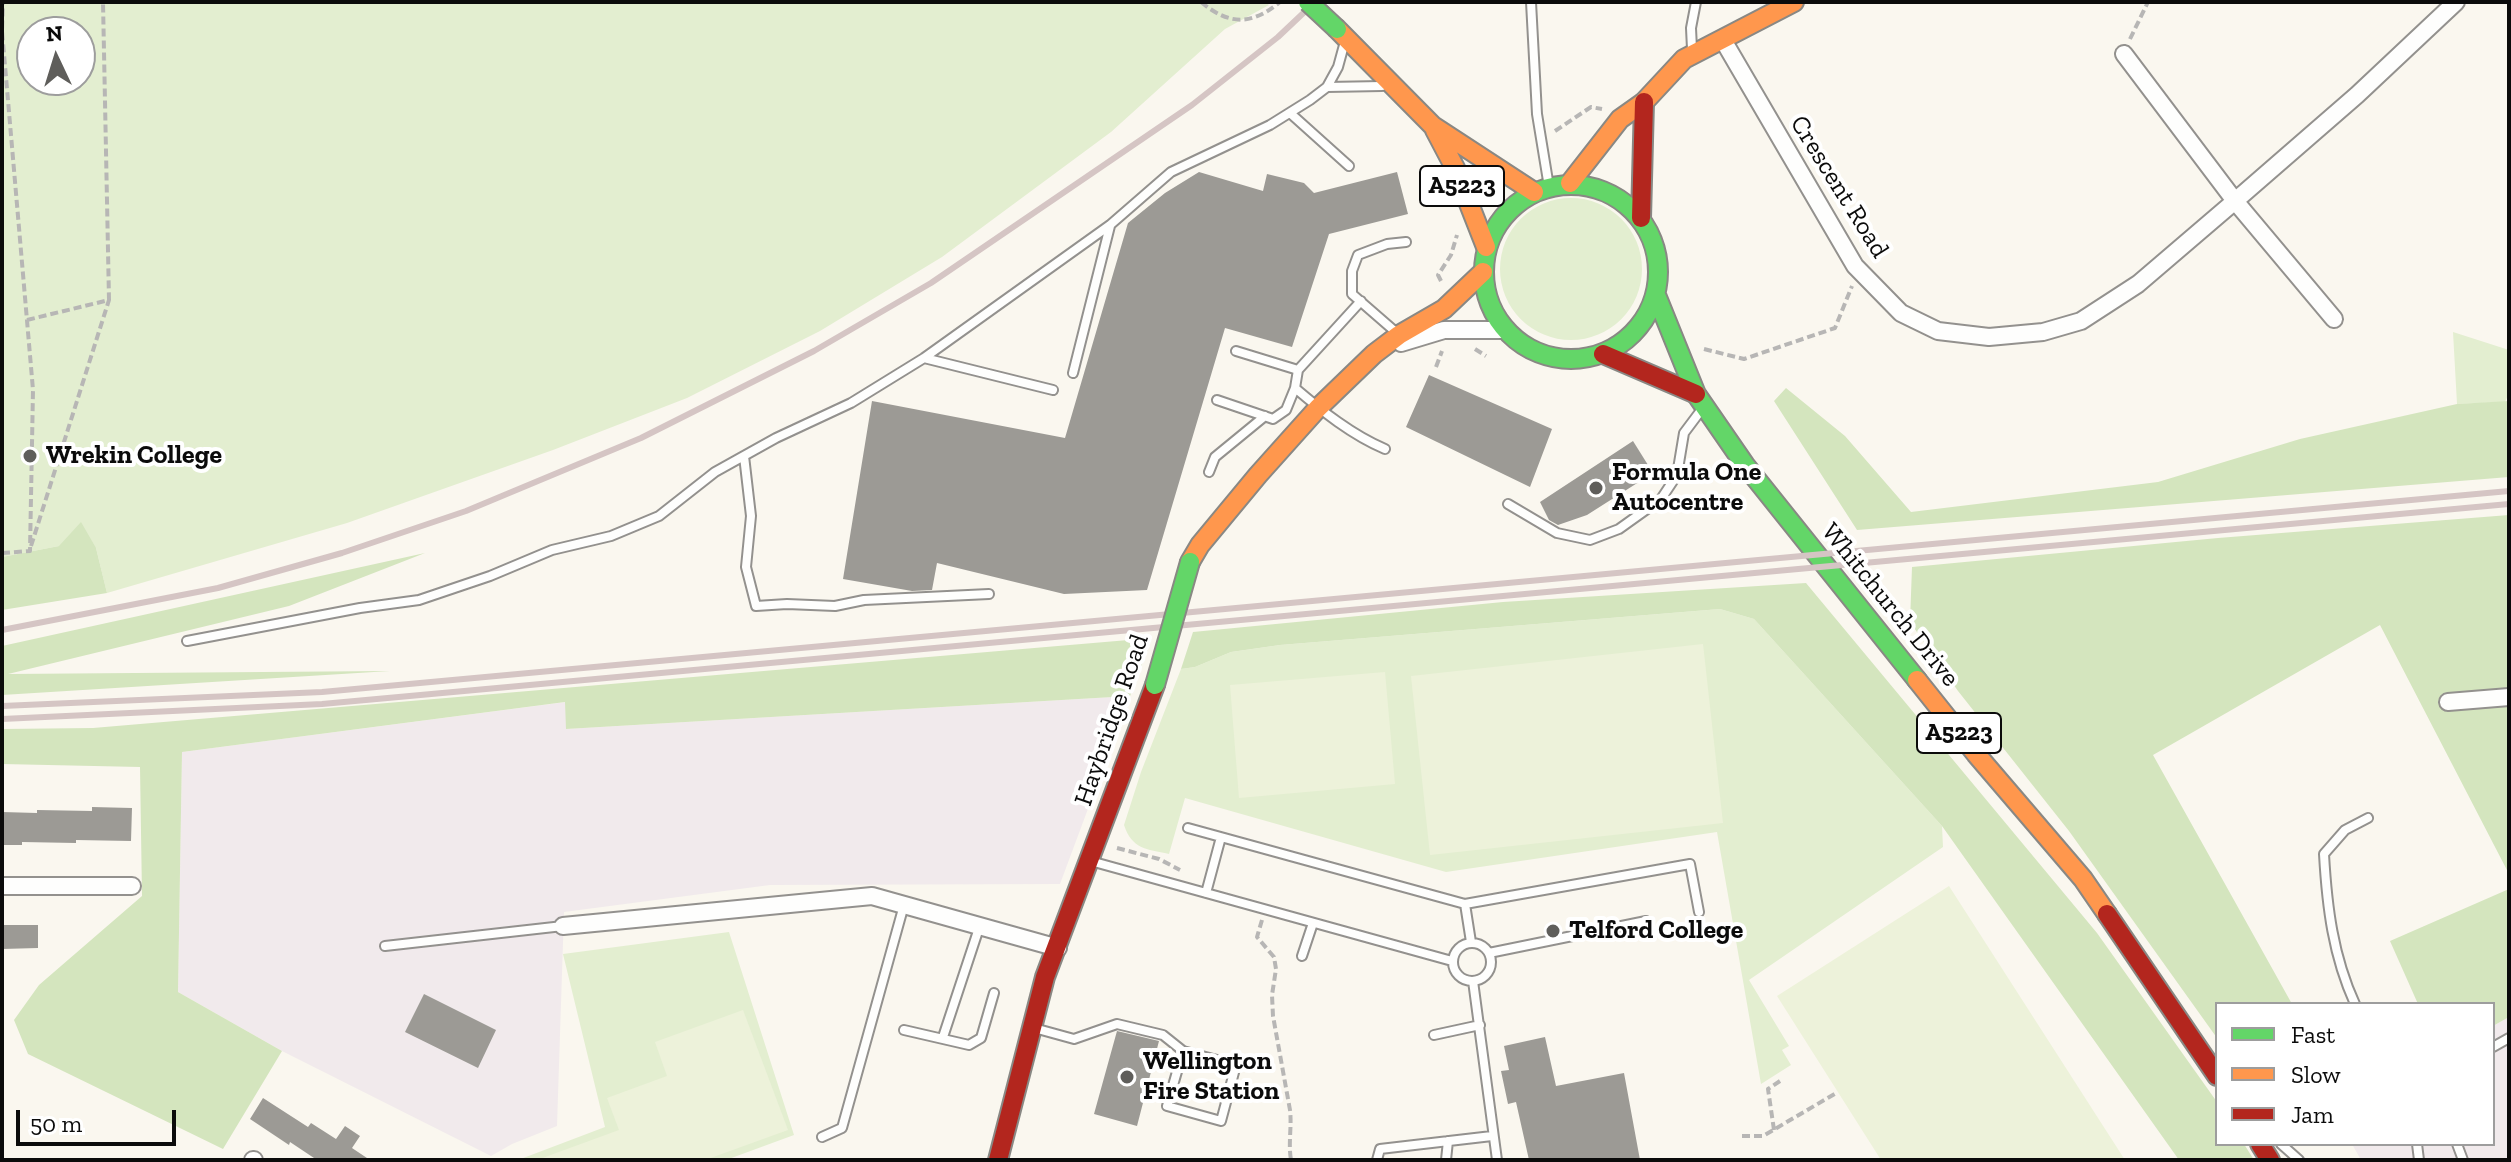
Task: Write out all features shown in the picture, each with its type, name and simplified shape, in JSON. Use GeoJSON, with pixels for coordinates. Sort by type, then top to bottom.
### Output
{"type":"FeatureCollection","features":[{"type":"Feature","properties":{"kind":"main road","name":"A5223"},"geometry":{"type":"LineString","coordinates":[[1308,2],[1433,126],[1541,190]]}},
{"type":"Feature","properties":{"kind":"main road"},"geometry":{"type":"LineString","coordinates":[[1570,183],[1620,119],[1644,102],[1692,54],[1794,2]]}},
{"type":"Feature","properties":{"kind":"main road"},"geometry":{"type":"LineString","coordinates":[[1641,218],[1644,102]]}},
{"type":"Feature","properties":{"kind":"main road","name":"A5223"},"geometry":{"type":"LineString","coordinates":[[1433,126],[1455,168],[1486,247]]}},
{"type":"Feature","properties":{"kind":"main road"},"geometry":{"type":"LineString","coordinates":[[1570,183],[1597,188],[1621,200],[1641,218],[1653,241],[1659,271],[1656,295],[1645,320],[1627,340],[1603,354],[1566,359],[1528,349],[1505,330],[1489,304],[1483,272],[1486,247],[1504,214],[1541,190],[1570,183]]}},
{"type":"Feature","properties":{"kind":"main road","name":"Haybridge Road"},"geometry":{"type":"LineString","coordinates":[[998,1160],[1045,977],[1155,685],[1190,562],[1200,545],[1258,475],[1318,408],[1374,354],[1399,335],[1444,309],[1483,272]]}},
{"type":"Feature","properties":{"kind":"main road","name":"Whitchurch Drive"},"geometry":{"type":"LineString","coordinates":[[1656,295],[1700,401],[1745,465],[1873,627],[2083,879],[2215,1073]]}},
{"type":"Feature","properties":{"kind":"main road"},"geometry":{"type":"LineString","coordinates":[[1603,354],[1700,401]]}},
{"type":"Feature","properties":{"kind":"street","name":"Crescent Road"},"geometry":{"type":"LineString","coordinates":[[1723,40],[1855,266],[1901,313],[1938,331],[1989,337],[2043,332],[2081,321],[2138,284],[2357,95],[2456,2]]}},
{"type":"Feature","properties":{"kind":"street"},"geometry":{"type":"LineString","coordinates":[[2124,54],[2235,201],[2334,319]]}},
{"type":"Feature","properties":{"kind":"street"},"geometry":{"type":"LineString","coordinates":[[1374,354],[1444,330],[1505,330]]}},
{"type":"Feature","properties":{"kind":"street"},"geometry":{"type":"LineString","coordinates":[[2448,702],[2509,697]]}},
{"type":"Feature","properties":{"kind":"street"},"geometry":{"type":"LineString","coordinates":[[2,886],[132,886]]}},
{"type":"Feature","properties":{"kind":"street"},"geometry":{"type":"LineString","coordinates":[[563,926],[872,896],[980,925],[1057,950]]}},
{"type":"Feature","properties":{"kind":"lane"},"geometry":{"type":"LineString","coordinates":[[1531,2],[1541,190]]}},
{"type":"Feature","properties":{"kind":"lane"},"geometry":{"type":"LineString","coordinates":[[1692,54],[1691,28],[1696,2]]}},
{"type":"Feature","properties":{"kind":"lane"},"geometry":{"type":"LineString","coordinates":[[187,641],[419,600],[490,576],[552,550],[611,536],[659,516],[715,472],[851,403],[924,358],[1110,225],[1171,172],[1270,125],[1327,87],[1338,67],[1342,33]]}},
{"type":"Feature","properties":{"kind":"lane"},"geometry":{"type":"LineString","coordinates":[[1327,87],[1360,84],[1392,86]]}},
{"type":"Feature","properties":{"kind":"lane"},"geometry":{"type":"LineString","coordinates":[[1290,113],[1349,166]]}},
{"type":"Feature","properties":{"kind":"lane"},"geometry":{"type":"LineString","coordinates":[[1073,373],[1110,225]]}},
{"type":"Feature","properties":{"kind":"lane"},"geometry":{"type":"LineString","coordinates":[[1399,335],[1352,294],[1352,271],[1358,255],[1387,244],[1406,242]]}},
{"type":"Feature","properties":{"kind":"lane"},"geometry":{"type":"LineString","coordinates":[[1217,400],[1273,419],[1286,410],[1298,370],[1361,301]]}},
{"type":"Feature","properties":{"kind":"lane"},"geometry":{"type":"LineString","coordinates":[[1236,351],[1298,370]]}},
{"type":"Feature","properties":{"kind":"lane"},"geometry":{"type":"LineString","coordinates":[[924,358],[1053,390]]}},
{"type":"Feature","properties":{"kind":"lane"},"geometry":{"type":"LineString","coordinates":[[1295,388],[1318,408],[1385,449]]}},
{"type":"Feature","properties":{"kind":"lane"},"geometry":{"type":"LineString","coordinates":[[1508,504],[1557,533],[1590,540],[1619,529],[1661,499],[1677,475],[1684,433],[1700,401]]}},
{"type":"Feature","properties":{"kind":"lane"},"geometry":{"type":"LineString","coordinates":[[1209,472],[1215,457],[1265,416]]}},
{"type":"Feature","properties":{"kind":"lane"},"geometry":{"type":"LineString","coordinates":[[744,456],[751,516],[746,567],[756,606],[835,606],[864,600],[989,594]]}},
{"type":"Feature","properties":{"kind":"lane"},"geometry":{"type":"LineString","coordinates":[[2354,1002],[2340,971],[2327,894],[2324,854],[2345,830],[2368,818]]}},
{"type":"Feature","properties":{"kind":"lane"},"geometry":{"type":"LineString","coordinates":[[1188,828],[1465,904],[1690,864],[1699,912]]}},
{"type":"Feature","properties":{"kind":"lane"},"geometry":{"type":"LineString","coordinates":[[1206,893],[1221,837]]}},
{"type":"Feature","properties":{"kind":"lane"},"geometry":{"type":"LineString","coordinates":[[1093,852],[1206,893],[1452,961]]}},
{"type":"Feature","properties":{"kind":"lane"},"geometry":{"type":"LineString","coordinates":[[822,1137],[842,1128],[904,904]]}},
{"type":"Feature","properties":{"kind":"lane"},"geometry":{"type":"LineString","coordinates":[[1465,904],[1471,942]]}},
{"type":"Feature","properties":{"kind":"lane"},"geometry":{"type":"LineString","coordinates":[[1489,953],[1646,921]]}},
{"type":"Feature","properties":{"kind":"lane"},"geometry":{"type":"LineString","coordinates":[[1302,956],[1313,923]]}},
{"type":"Feature","properties":{"kind":"lane"},"geometry":{"type":"LineString","coordinates":[[943,1037],[980,925]]}},
{"type":"Feature","properties":{"kind":"lane"},"geometry":{"type":"LineString","coordinates":[[385,946],[563,926]]}},
{"type":"Feature","properties":{"kind":"lane"},"geometry":{"type":"LineString","coordinates":[[1471,942],[1483,946],[1489,953],[1490,969],[1482,979],[1473,981],[1458,975],[1452,961],[1459,947],[1471,942]]}},
{"type":"Feature","properties":{"kind":"lane"},"geometry":{"type":"LineString","coordinates":[[1473,981],[1497,1160]]}},
{"type":"Feature","properties":{"kind":"lane"},"geometry":{"type":"LineString","coordinates":[[904,1030],[969,1045],[981,1038],[994,993]]}},
{"type":"Feature","properties":{"kind":"lane"},"geometry":{"type":"LineString","coordinates":[[1034,1025],[1074,1039],[1117,1024],[1163,1035],[1183,1051],[1236,1065],[1221,1121],[1167,1106],[1183,1051]]}},
{"type":"Feature","properties":{"kind":"lane"},"geometry":{"type":"LineString","coordinates":[[1434,1035],[1480,1025]]}},
{"type":"Feature","properties":{"kind":"lane"},"geometry":{"type":"LineString","coordinates":[[1377,1160],[1380,1149],[1492,1136]]}},
{"type":"Feature","properties":{"kind":"lane"},"geometry":{"type":"LineString","coordinates":[[1446,1160],[1448,1141]]}},
{"type":"Feature","properties":{"kind":"lane"},"geometry":{"type":"LineString","coordinates":[[2283,1146],[2299,1160]]}},
{"type":"Feature","properties":{"kind":"path"},"geometry":{"type":"LineString","coordinates":[[3,2],[2,31],[33,390],[30,551]]}},
{"type":"Feature","properties":{"kind":"path"},"geometry":{"type":"LineString","coordinates":[[30,551],[109,300],[103,2]]}},
{"type":"Feature","properties":{"kind":"path"},"geometry":{"type":"LineString","coordinates":[[1201,2],[1229,20],[1254,19],[1280,2]]}},
{"type":"Feature","properties":{"kind":"path"},"geometry":{"type":"LineString","coordinates":[[2124,54],[2148,2]]}},
{"type":"Feature","properties":{"kind":"path"},"geometry":{"type":"LineString","coordinates":[[1551,134],[1591,107],[1609,112]]}},
{"type":"Feature","properties":{"kind":"path"},"geometry":{"type":"LineString","coordinates":[[1701,348],[1744,359],[1835,328],[1852,285],[1863,274]]}},
{"type":"Feature","properties":{"kind":"path"},"geometry":{"type":"LineString","coordinates":[[27,320],[109,300]]}},
{"type":"Feature","properties":{"kind":"path"},"geometry":{"type":"LineString","coordinates":[[2,553],[30,551]]}},
{"type":"Feature","properties":{"kind":"path"},"geometry":{"type":"LineString","coordinates":[[1093,852],[1159,859],[1176,866],[1181,872]]}},
{"type":"Feature","properties":{"kind":"path"},"geometry":{"type":"LineString","coordinates":[[1262,918],[1257,937],[1274,957],[1276,969],[1273,1016],[1292,1123],[1288,1143],[1291,1160]]}},
{"type":"Feature","properties":{"kind":"path"},"geometry":{"type":"LineString","coordinates":[[1774,1130],[1768,1089],[1780,1081]]}},
{"type":"Feature","properties":{"kind":"path"},"geometry":{"type":"LineString","coordinates":[[1742,1136],[1763,1136],[1838,1092]]}},
{"type":"Feature","properties":{"kind":"shaded area"},"geometry":{"type":"Polygon","coordinates":[[[1130,696],[1060,884],[770,885],[564,912],[557,1126],[491,1156],[282,1051],[178,992],[182,752],[566,702],[566,729],[1130,696]]]}},
{"type":"Feature","properties":{"kind":"shaded area"},"geometry":{"type":"Polygon","coordinates":[[[2509,1017],[2509,1160],[2361,1160],[2353,1146],[2495,1146],[2495,1025],[2509,1017]]]}},
{"type":"Feature","properties":{"kind":"green space"},"geometry":{"type":"Polygon","coordinates":[[[2,2],[1266,2],[1269,5],[1225,29],[1111,132],[942,257],[820,331],[687,398],[553,450],[347,523],[107,593],[96,548],[59,546],[2,557],[2,2]]]}},
{"type":"Feature","properties":{"kind":"green space"},"geometry":{"type":"Polygon","coordinates":[[[1571,198],[1598,203],[1621,219],[1637,242],[1642,269],[1637,296],[1621,319],[1598,335],[1571,340],[1544,335],[1521,319],[1505,296],[1500,269],[1505,242],[1521,219],[1544,203],[1571,198]]]}},
{"type":"Feature","properties":{"kind":"green space"},"geometry":{"type":"Polygon","coordinates":[[[2453,332],[2509,350],[2509,393],[2505,402],[2457,404],[2453,332]]]}},
{"type":"Feature","properties":{"kind":"green space"},"geometry":{"type":"Polygon","coordinates":[[[1786,388],[1845,436],[1911,512],[2158,482],[2300,439],[2457,404],[2509,401],[2509,477],[1857,530],[1774,401],[1786,388]]]}},
{"type":"Feature","properties":{"kind":"green space"},"geometry":{"type":"Polygon","coordinates":[[[2509,515],[2509,874],[2380,625],[2153,755],[2291,1002],[2215,1002],[2215,1035],[2069,831],[1958,691],[1910,622],[1912,567],[2509,515]]]}},
{"type":"Feature","properties":{"kind":"green space"},"geometry":{"type":"Polygon","coordinates":[[[81,522],[96,548],[107,593],[2,610],[2,557],[59,546],[81,522]]]}},
{"type":"Feature","properties":{"kind":"green space"},"geometry":{"type":"Polygon","coordinates":[[[425,553],[289,606],[8,674],[390,671],[2,695],[2,646],[425,553]]]}},
{"type":"Feature","properties":{"kind":"green space"},"geometry":{"type":"Polygon","coordinates":[[[1806,583],[2097,933],[2215,1099],[2215,1146],[2245,1146],[2254,1160],[2179,1160],[1942,826],[1754,619],[1720,609],[1280,645],[1231,652],[1195,667],[1181,669],[1193,632],[1503,602],[1806,583]]]}},
{"type":"Feature","properties":{"kind":"green space"},"geometry":{"type":"Polygon","coordinates":[[[1720,609],[1754,619],[1942,826],[1943,847],[1749,980],[1789,1046],[1782,1050],[1791,1065],[1761,1084],[1717,832],[1446,872],[1185,798],[1169,854],[1136,843],[1124,825],[1181,669],[1195,667],[1231,652],[1280,645],[1720,609]]]}},
{"type":"Feature","properties":{"kind":"green space"},"geometry":{"type":"Polygon","coordinates":[[[1152,638],[1130,696],[566,729],[565,702],[182,752],[178,992],[282,1051],[223,1149],[28,1054],[14,1020],[39,985],[142,896],[140,767],[2,764],[2,729],[93,728],[1152,638]]]}},
{"type":"Feature","properties":{"kind":"green space"},"geometry":{"type":"Polygon","coordinates":[[[1703,644],[1723,823],[1430,855],[1411,676],[1703,644]]]}},
{"type":"Feature","properties":{"kind":"green space"},"geometry":{"type":"Polygon","coordinates":[[[1385,672],[1395,784],[1239,798],[1230,685],[1385,672]]]}},
{"type":"Feature","properties":{"kind":"green space"},"geometry":{"type":"Polygon","coordinates":[[[1949,886],[2125,1160],[1881,1160],[1777,996],[1949,886]]]}},
{"type":"Feature","properties":{"kind":"green space"},"geometry":{"type":"Polygon","coordinates":[[[2509,889],[2509,1017],[2495,1025],[2495,1002],[2417,1002],[2390,941],[2509,889]]]}},
{"type":"Feature","properties":{"kind":"green space"},"geometry":{"type":"Polygon","coordinates":[[[729,932],[794,1135],[726,1160],[518,1160],[605,1127],[563,954],[729,932]]]}},
{"type":"Feature","properties":{"kind":"green space"},"geometry":{"type":"Polygon","coordinates":[[[743,1010],[788,1130],[705,1160],[537,1160],[619,1130],[607,1098],[667,1076],[655,1042],[743,1010]]]}},
{"type":"Feature","properties":{"kind":"building"},"geometry":{"type":"Polygon","coordinates":[[[1199,172],[1263,191],[1267,174],[1304,183],[1314,193],[1397,172],[1408,214],[1329,234],[1292,347],[1225,328],[1147,590],[1064,594],[937,563],[932,590],[912,591],[843,579],[872,401],[1065,438],[1128,223],[1165,193],[1199,172]]]}},
{"type":"Feature","properties":{"kind":"building"},"geometry":{"type":"Polygon","coordinates":[[[1429,375],[1552,429],[1530,487],[1406,427],[1429,375]]]}},
{"type":"Feature","properties":{"kind":"building","name":"Formula One Autocentre"},"geometry":{"type":"Polygon","coordinates":[[[1633,441],[1653,473],[1587,515],[1558,525],[1549,520],[1540,502],[1633,441]]]}},
{"type":"Feature","properties":{"kind":"building"},"geometry":{"type":"Polygon","coordinates":[[[92,807],[132,808],[131,841],[76,840],[76,843],[22,842],[22,845],[2,845],[2,812],[92,811],[92,807]]]}},
{"type":"Feature","properties":{"kind":"building"},"geometry":{"type":"Polygon","coordinates":[[[2,925],[38,925],[38,948],[2,949],[2,925]]]}},
{"type":"Feature","properties":{"kind":"building"},"geometry":{"type":"Polygon","coordinates":[[[424,994],[496,1030],[478,1068],[405,1032],[424,994]]]}},
{"type":"Feature","properties":{"kind":"building","name":"Wellington Fire Station"},"geometry":{"type":"Polygon","coordinates":[[[1117,1031],[1159,1041],[1137,1126],[1094,1114],[1117,1031]]]}},
{"type":"Feature","properties":{"kind":"building"},"geometry":{"type":"Polygon","coordinates":[[[1545,1037],[1556,1086],[1624,1073],[1640,1160],[1529,1160],[1516,1102],[1508,1104],[1501,1071],[1509,1070],[1504,1046],[1545,1037]]]}},
{"type":"Feature","properties":{"kind":"building"},"geometry":{"type":"Polygon","coordinates":[[[263,1098],[308,1127],[311,1123],[336,1139],[345,1126],[360,1136],[352,1148],[370,1160],[317,1160],[290,1142],[289,1145],[250,1119],[263,1098]]]}},
{"type":"Feature","properties":{"kind":"railway"},"geometry":{"type":"LineString","coordinates":[[2,630],[218,588],[342,553],[466,511],[641,438],[814,351],[931,283],[1192,105],[1278,37],[1315,2]]}},
{"type":"Feature","properties":{"kind":"railway"},"geometry":{"type":"LineString","coordinates":[[2,706],[322,692],[2509,491]]}},
{"type":"Feature","properties":{"kind":"railway"},"geometry":{"type":"LineString","coordinates":[[2,719],[322,704],[2509,504]]}},
{"type":"Feature","properties":{"kind":"traffic: fast"},"geometry":{"type":"LineString","coordinates":[[1308,2],[1337,29]]}},
{"type":"Feature","properties":{"kind":"traffic: fast"},"geometry":{"type":"LineString","coordinates":[[1571,185],[1604,192],[1633,210],[1651,239],[1658,272],[1651,305],[1633,334],[1604,352],[1571,359],[1538,352],[1509,334],[1491,305],[1484,272],[1491,239],[1509,210],[1538,192],[1571,185]]}},
{"type":"Feature","properties":{"kind":"traffic: fast"},"geometry":{"type":"LineString","coordinates":[[1656,295],[1696,394],[1745,465],[1917,680]]}},
{"type":"Feature","properties":{"kind":"traffic: fast"},"geometry":{"type":"LineString","coordinates":[[1155,685],[1190,562]]}},
{"type":"Feature","properties":{"kind":"traffic: slow"},"geometry":{"type":"LineString","coordinates":[[1570,183],[1620,119],[1644,102],[1684,59],[1794,2]]}},
{"type":"Feature","properties":{"kind":"traffic: slow"},"geometry":{"type":"LineString","coordinates":[[1337,29],[1433,126],[1534,192]]}},
{"type":"Feature","properties":{"kind":"traffic: slow"},"geometry":{"type":"LineString","coordinates":[[1435,130],[1455,168],[1486,247]]}},
{"type":"Feature","properties":{"kind":"traffic: slow"},"geometry":{"type":"LineString","coordinates":[[1190,562],[1200,545],[1258,475],[1318,408],[1374,354],[1399,335],[1444,309],[1483,272]]}},
{"type":"Feature","properties":{"kind":"traffic: slow"},"geometry":{"type":"LineString","coordinates":[[1917,680],[2083,879],[2107,914]]}},
{"type":"Feature","properties":{"kind":"traffic: jam"},"geometry":{"type":"LineString","coordinates":[[1641,218],[1644,102]]}},
{"type":"Feature","properties":{"kind":"traffic: jam"},"geometry":{"type":"LineString","coordinates":[[1603,354],[1696,394]]}},
{"type":"Feature","properties":{"kind":"traffic: jam"},"geometry":{"type":"LineString","coordinates":[[998,1160],[1045,977],[1155,685]]}},
{"type":"Feature","properties":{"kind":"traffic: jam"},"geometry":{"type":"LineString","coordinates":[[2107,914],[2215,1073]]}},
{"type":"Feature","properties":{"kind":"traffic: jam"},"geometry":{"type":"LineString","coordinates":[[2261,1146],[2270,1160]]}},
{"type":"Feature","properties":{"kind":"place","name":"Wrekin College"},"geometry":{"type":"Point","coordinates":[30,456]}},
{"type":"Feature","properties":{"kind":"place","name":"Formula One Autocentre"},"geometry":{"type":"Point","coordinates":[1596,488]}},
{"type":"Feature","properties":{"kind":"place","name":"Telford College"},"geometry":{"type":"Point","coordinates":[1553,931]}},
{"type":"Feature","properties":{"kind":"place","name":"Wellington Fire Station"},"geometry":{"type":"Point","coordinates":[1127,1077]}}]}
